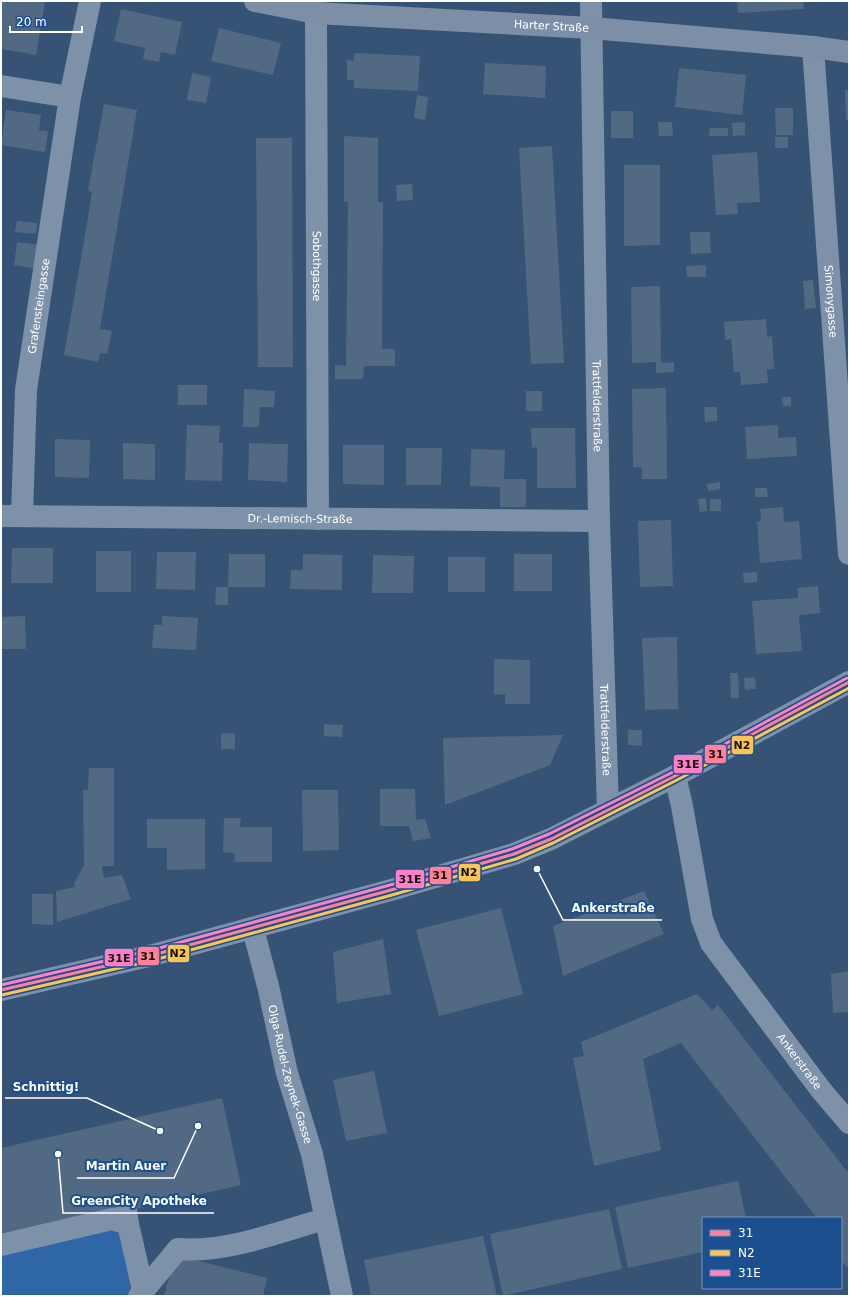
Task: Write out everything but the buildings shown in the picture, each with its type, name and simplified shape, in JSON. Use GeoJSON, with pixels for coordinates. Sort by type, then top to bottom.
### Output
{"type":"FeatureCollection","features":[{"type":"Feature","properties":{"kind":"main road","name":"Harter Straße"},"geometry":{"type":"LineString","coordinates":[[255,1],[316,12],[591,28],[849,52]]}},
{"type":"Feature","properties":{"kind":"street","name":"Grafensteingasse"},"geometry":{"type":"LineString","coordinates":[[12,516],[26,390],[70,97],[90,1]]}},
{"type":"Feature","properties":{"kind":"street","name":"Trattfelderstraße"},"geometry":{"type":"LineString","coordinates":[[591,1],[599,521],[608,810]]}},
{"type":"Feature","properties":{"kind":"street","name":"Sobothgasse"},"geometry":{"type":"LineString","coordinates":[[316,12],[318,518]]}},
{"type":"Feature","properties":{"kind":"street","name":"Simonygasse"},"geometry":{"type":"LineString","coordinates":[[813,48],[849,554]]}},
{"type":"Feature","properties":{"kind":"street"},"geometry":{"type":"LineString","coordinates":[[1,86],[70,97]]}},
{"type":"Feature","properties":{"kind":"street","name":"Dr.-Lemisch-Straße"},"geometry":{"type":"LineString","coordinates":[[12,516],[599,521]]}},
{"type":"Feature","properties":{"kind":"street"},"geometry":{"type":"LineString","coordinates":[[1,990],[153,955],[253,929],[514,854],[551,839],[675,776],[849,682]]}},
{"type":"Feature","properties":{"kind":"street","name":"Ankerstraße"},"geometry":{"type":"LineString","coordinates":[[675,776],[682,806],[702,919],[711,943],[821,1090],[849,1123]]}},
{"type":"Feature","properties":{"kind":"street","name":"Olga-Rudel-Zeynek-Gasse"},"geometry":{"type":"LineString","coordinates":[[253,929],[268,986],[287,1072],[312,1154],[342,1296]]}},
{"type":"Feature","properties":{"kind":"street"},"geometry":{"type":"LineString","coordinates":[[1,1245],[112,1219],[127,1217],[141,1293]]}},
{"type":"Feature","properties":{"kind":"street"},"geometry":{"type":"LineString","coordinates":[[141,1293],[178,1249],[213,1249],[233,1245],[326,1219]]}},
{"type":"Feature","properties":{"kind":"shaded area"},"geometry":{"type":"Polygon","coordinates":[[[119,1227],[131,1283],[128,1296],[1,1296],[1,1249],[119,1227]]]}},
{"type":"Feature","properties":{"kind":"transit line","name":"31E"},"geometry":{"type":"LineString","coordinates":[[1,985],[152,950],[390,885],[512,849],[549,834],[673,772],[847,678]]}},
{"type":"Feature","properties":{"kind":"transit line","name":"31"},"geometry":{"type":"LineString","coordinates":[[1,990],[153,955],[391,890],[514,854],[551,839],[675,776],[849,682]]}},
{"type":"Feature","properties":{"kind":"transit line","name":"N2"},"geometry":{"type":"LineString","coordinates":[[2,995],[154,960],[392,895],[516,859],[553,843],[677,780],[849,688]]}},
{"type":"Feature","properties":{"kind":"place","name":"Ankerstraße"},"geometry":{"type":"Point","coordinates":[537,869]}},
{"type":"Feature","properties":{"kind":"place","name":"Martin Auer"},"geometry":{"type":"Point","coordinates":[198,1126]}},
{"type":"Feature","properties":{"kind":"place","name":"Schnittig!"},"geometry":{"type":"Point","coordinates":[160,1131]}},
{"type":"Feature","properties":{"kind":"place","name":"GreenCity Apotheke"},"geometry":{"type":"Point","coordinates":[58,1154]}}]}
